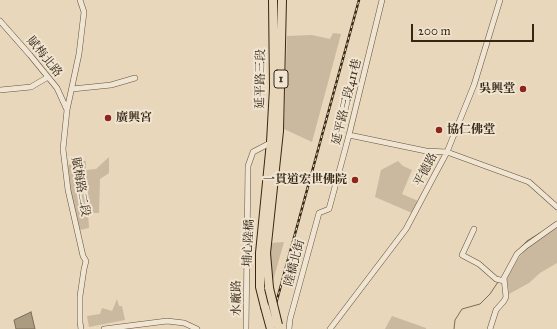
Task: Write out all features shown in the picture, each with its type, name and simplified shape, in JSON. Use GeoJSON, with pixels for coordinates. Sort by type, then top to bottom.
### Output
{"type":"FeatureCollection","features":[{"type":"Feature","properties":{"kind":"main road","name":"延平路三段"},"geometry":{"type":"LineString","coordinates":[[274,0],[275,142]]}},
{"type":"Feature","properties":{"kind":"main road","name":"延平路三段"},"geometry":{"type":"LineString","coordinates":[[273,158],[282,0]]}},
{"type":"Feature","properties":{"kind":"main road","name":"埔心陸橋"},"geometry":{"type":"LineString","coordinates":[[273,158],[266,253],[269,288],[276,328]]}},
{"type":"Feature","properties":{"kind":"main road","name":"埔心陸橋"},"geometry":{"type":"LineString","coordinates":[[273,158],[260,253],[260,287],[265,307],[276,328]]}},
{"type":"Feature","properties":{"kind":"street","name":"賦梅路二段"},"geometry":{"type":"LineString","coordinates":[[80,0],[84,12],[79,54],[67,110],[63,148],[68,190],[83,256],[86,261],[80,296],[81,329]]}},
{"type":"Feature","properties":{"kind":"street","name":"延平路三段411巷"},"geometry":{"type":"LineString","coordinates":[[329,209],[382,0]]}},
{"type":"Feature","properties":{"kind":"street","name":"平德路"},"geometry":{"type":"LineString","coordinates":[[330,329],[406,229],[447,152],[474,86],[500,0]]}},
{"type":"Feature","properties":{"kind":"street","name":"賦梅北路"},"geometry":{"type":"LineString","coordinates":[[0,21],[57,88],[67,110]]}},
{"type":"Feature","properties":{"kind":"street"},"geometry":{"type":"LineString","coordinates":[[0,90],[31,87],[48,77]]}},
{"type":"Feature","properties":{"kind":"street"},"geometry":{"type":"LineString","coordinates":[[72,89],[111,85],[135,78]]}},
{"type":"Feature","properties":{"kind":"street"},"geometry":{"type":"LineString","coordinates":[[349,135],[426,151],[447,152],[529,182],[557,207]]}},
{"type":"Feature","properties":{"kind":"street","name":"水廠路"},"geometry":{"type":"LineString","coordinates":[[246,329],[248,166],[253,152],[275,142]]}},
{"type":"Feature","properties":{"kind":"street","name":"陸橋北街"},"geometry":{"type":"LineString","coordinates":[[288,329],[319,213],[329,209]]}},
{"type":"Feature","properties":{"kind":"street"},"geometry":{"type":"LineString","coordinates":[[501,280],[504,278],[517,254],[557,224]]}},
{"type":"Feature","properties":{"kind":"street"},"geometry":{"type":"LineString","coordinates":[[474,229],[462,255],[480,264],[501,280],[506,297],[496,310],[491,328]]}},
{"type":"Feature","properties":{"kind":"street"},"geometry":{"type":"LineString","coordinates":[[104,329],[167,320],[184,322],[197,329]]}},
{"type":"Feature","properties":{"kind":"shaded area"},"geometry":{"type":"Polygon","coordinates":[[[333,33],[341,34],[312,142],[284,129],[287,36],[312,35],[330,39],[333,33]]]}},
{"type":"Feature","properties":{"kind":"shaded area"},"geometry":{"type":"Polygon","coordinates":[[[109,157],[109,173],[100,179],[99,213],[88,213],[89,228],[80,230],[69,186],[67,166],[75,161],[86,161],[86,170],[96,169],[109,157]]]}},
{"type":"Feature","properties":{"kind":"shaded area"},"geometry":{"type":"Polygon","coordinates":[[[398,161],[403,166],[412,170],[402,194],[418,201],[412,213],[375,197],[381,170],[398,161]]]}},
{"type":"Feature","properties":{"kind":"shaded area"},"geometry":{"type":"Polygon","coordinates":[[[557,228],[557,263],[540,273],[529,283],[509,294],[507,279],[518,259],[528,247],[557,228]]]}},
{"type":"Feature","properties":{"kind":"shaded area"},"geometry":{"type":"Polygon","coordinates":[[[284,242],[273,281],[270,243],[284,242]]]}},
{"type":"Feature","properties":{"kind":"shaded area"},"geometry":{"type":"Polygon","coordinates":[[[117,299],[119,306],[122,306],[125,320],[89,327],[87,316],[100,314],[102,308],[112,311],[117,299]]]}},
{"type":"Feature","properties":{"kind":"shaded area"},"geometry":{"type":"Polygon","coordinates":[[[31,312],[35,329],[16,329],[14,320],[31,312]]]}},
{"type":"Feature","properties":{"kind":"shaded area"},"geometry":{"type":"Polygon","coordinates":[[[392,316],[426,328],[426,329],[385,329],[392,316]]]}},
{"type":"Feature","properties":{"kind":"waterway"},"geometry":{"type":"LineString","coordinates":[[519,249],[527,241],[540,233]]}},
{"type":"Feature","properties":{"kind":"waterway"},"geometry":{"type":"LineString","coordinates":[[454,329],[455,320],[462,309],[480,304],[490,294],[498,282]]}},
{"type":"Feature","properties":{"kind":"railway"},"geometry":{"type":"LineString","coordinates":[[269,329],[359,0]]}},
{"type":"Feature","properties":{"kind":"place","name":"吳興堂"},"geometry":{"type":"Point","coordinates":[523,89]}},
{"type":"Feature","properties":{"kind":"place","name":"廣興宮"},"geometry":{"type":"Point","coordinates":[108,118]}},
{"type":"Feature","properties":{"kind":"place","name":"協仁佛堂"},"geometry":{"type":"Point","coordinates":[439,130]}},
{"type":"Feature","properties":{"kind":"place","name":"一貫道宏世佛院"},"geometry":{"type":"Point","coordinates":[355,180]}}]}
